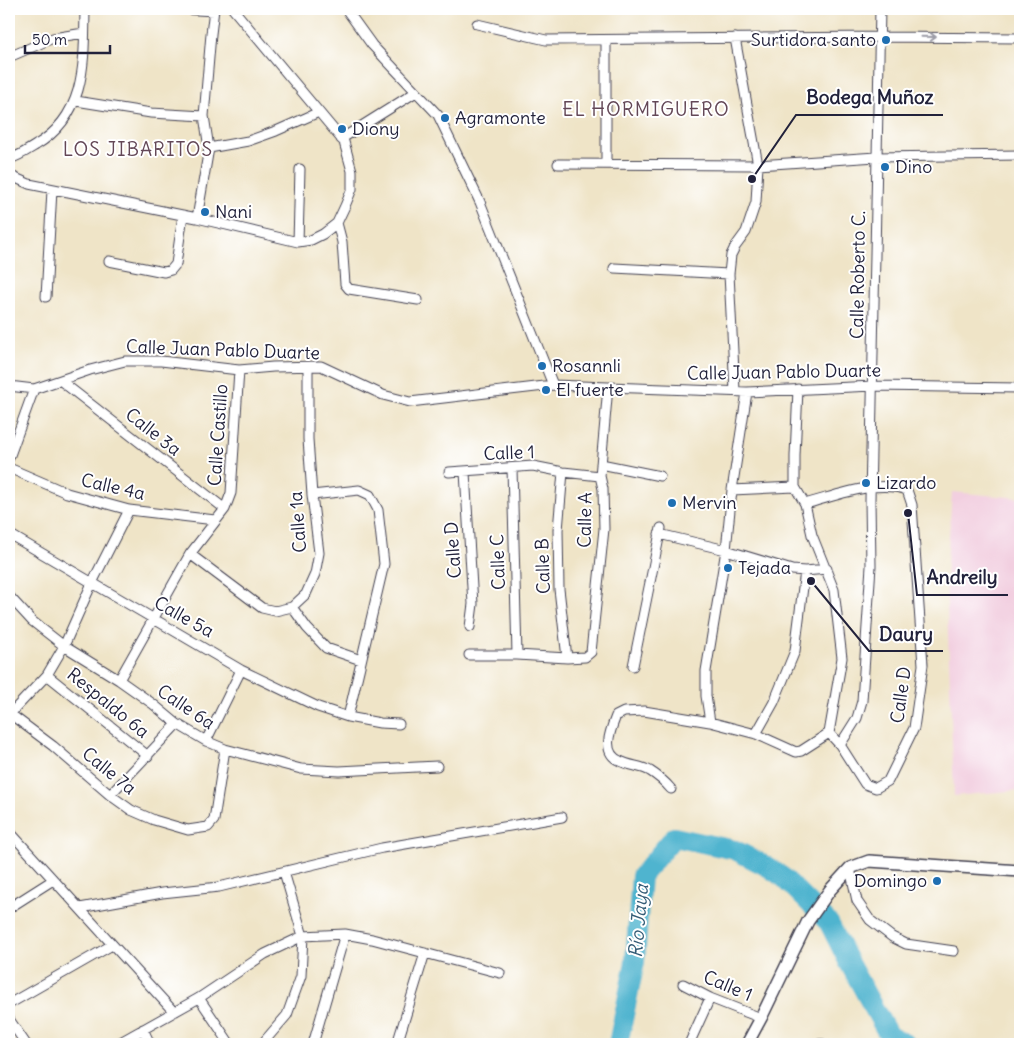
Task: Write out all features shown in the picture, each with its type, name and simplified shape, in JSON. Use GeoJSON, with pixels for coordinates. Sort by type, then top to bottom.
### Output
{"type":"FeatureCollection","features":[{"type":"Feature","properties":{"kind":"street"},"geometry":{"type":"LineString","coordinates":[[9,159],[46,139],[61,124],[76,101],[84,68],[85,9]]}},
{"type":"Feature","properties":{"kind":"street"},"geometry":{"type":"LineString","coordinates":[[180,9],[214,10],[204,116],[209,148],[197,218]]}},
{"type":"Feature","properties":{"kind":"street"},"geometry":{"type":"LineString","coordinates":[[9,175],[29,184],[52,190],[184,215],[298,242],[312,240],[337,224],[352,189],[352,171],[344,142],[233,9]]}},
{"type":"Feature","properties":{"kind":"street"},"geometry":{"type":"LineString","coordinates":[[346,9],[372,45],[438,115],[480,202],[553,385]]}},
{"type":"Feature","properties":{"kind":"street","name":"Calle Roberto C."},"geometry":{"type":"LineString","coordinates":[[840,745],[857,718],[862,701],[870,566],[880,9]]}},
{"type":"Feature","properties":{"kind":"street"},"geometry":{"type":"LineString","coordinates":[[477,24],[546,40],[880,37],[1020,38]]}},
{"type":"Feature","properties":{"kind":"street"},"geometry":{"type":"LineString","coordinates":[[9,57],[53,38],[84,33]]}},
{"type":"Feature","properties":{"kind":"street"},"geometry":{"type":"LineString","coordinates":[[735,38],[758,164],[756,202],[746,232],[734,247],[729,274],[735,391]]}},
{"type":"Feature","properties":{"kind":"street"},"geometry":{"type":"LineString","coordinates":[[606,40],[606,164]]}},
{"type":"Feature","properties":{"kind":"street"},"geometry":{"type":"LineString","coordinates":[[341,139],[416,92]]}},
{"type":"Feature","properties":{"kind":"street"},"geometry":{"type":"LineString","coordinates":[[76,101],[151,112],[204,116]]}},
{"type":"Feature","properties":{"kind":"street"},"geometry":{"type":"LineString","coordinates":[[209,148],[248,141],[319,112]]}},
{"type":"Feature","properties":{"kind":"street"},"geometry":{"type":"LineString","coordinates":[[558,164],[758,164],[876,157],[1020,155]]}},
{"type":"Feature","properties":{"kind":"street"},"geometry":{"type":"LineString","coordinates":[[298,242],[300,169]]}},
{"type":"Feature","properties":{"kind":"street"},"geometry":{"type":"LineString","coordinates":[[46,296],[52,190]]}},
{"type":"Feature","properties":{"kind":"street"},"geometry":{"type":"LineString","coordinates":[[109,261],[164,272],[171,270],[176,264],[184,215]]}},
{"type":"Feature","properties":{"kind":"street"},"geometry":{"type":"LineString","coordinates":[[337,224],[342,242],[345,284],[349,289],[418,300]]}},
{"type":"Feature","properties":{"kind":"street"},"geometry":{"type":"LineString","coordinates":[[614,268],[729,274]]}},
{"type":"Feature","properties":{"kind":"street","name":"Calle Juan Pablo Duarte"},"geometry":{"type":"LineString","coordinates":[[34,389],[90,370],[125,361],[161,361],[239,370],[321,366],[383,395],[410,402],[553,385],[746,392],[873,386],[1020,388]]}},
{"type":"Feature","properties":{"kind":"street","name":"Calle 1a"},"geometry":{"type":"LineString","coordinates":[[292,606],[306,594],[315,574],[319,553],[308,439],[308,367]]}},
{"type":"Feature","properties":{"kind":"street","name":"Calle Castillo"},"geometry":{"type":"LineString","coordinates":[[119,680],[190,554],[225,509],[231,493],[239,370]]}},
{"type":"Feature","properties":{"kind":"street","name":"Calle 3a"},"geometry":{"type":"LineString","coordinates":[[61,381],[225,509]]}},
{"type":"Feature","properties":{"kind":"street"},"geometry":{"type":"LineString","coordinates":[[9,386],[34,389],[9,458]]}},
{"type":"Feature","properties":{"kind":"street","name":"Calle A"},"geometry":{"type":"LineString","coordinates":[[567,658],[585,657],[591,652],[604,529],[603,489],[600,476],[608,387]]}},
{"type":"Feature","properties":{"kind":"street"},"geometry":{"type":"LineString","coordinates":[[798,389],[795,456],[796,487],[805,504],[812,535],[834,590],[842,658],[829,733]]}},
{"type":"Feature","properties":{"kind":"street"},"geometry":{"type":"LineString","coordinates":[[710,722],[706,696],[706,671],[726,550],[732,490],[746,392]]}},
{"type":"Feature","properties":{"kind":"street"},"geometry":{"type":"LineString","coordinates":[[601,464],[660,476]]}},
{"type":"Feature","properties":{"kind":"street","name":"Calle 1"},"geometry":{"type":"LineString","coordinates":[[448,472],[533,466],[563,472],[600,476]]}},
{"type":"Feature","properties":{"kind":"street","name":"Calle 4a"},"geometry":{"type":"LineString","coordinates":[[9,468],[68,493],[129,510],[215,520]]}},
{"type":"Feature","properties":{"kind":"street","name":"Calle C"},"geometry":{"type":"LineString","coordinates":[[512,468],[516,655]]}},
{"type":"Feature","properties":{"kind":"street","name":"Calle D"},"geometry":{"type":"LineString","coordinates":[[465,472],[473,604],[470,627]]}},
{"type":"Feature","properties":{"kind":"street","name":"Calle B"},"geometry":{"type":"LineString","coordinates":[[563,472],[558,530],[559,579],[567,658]]}},
{"type":"Feature","properties":{"kind":"street","name":"Calle D"},"geometry":{"type":"LineString","coordinates":[[805,504],[872,487],[896,486],[907,490],[912,505],[922,665],[914,728],[888,781],[876,788],[865,784],[840,745]]}},
{"type":"Feature","properties":{"kind":"street"},"geometry":{"type":"LineString","coordinates":[[732,490],[796,487]]}},
{"type":"Feature","properties":{"kind":"street"},"geometry":{"type":"LineString","coordinates":[[312,495],[359,490],[370,495],[378,510],[384,564],[348,718]]}},
{"type":"Feature","properties":{"kind":"street"},"geometry":{"type":"LineString","coordinates":[[9,714],[47,674],[64,646],[92,583],[129,510]]}},
{"type":"Feature","properties":{"kind":"street"},"geometry":{"type":"LineString","coordinates":[[633,666],[660,531],[792,570],[827,570]]}},
{"type":"Feature","properties":{"kind":"street","name":"Calle 5a"},"geometry":{"type":"LineString","coordinates":[[9,534],[198,643],[241,670],[318,707],[348,718],[399,724]]}},
{"type":"Feature","properties":{"kind":"street"},"geometry":{"type":"LineString","coordinates":[[190,554],[262,608],[276,611],[292,606],[307,628],[326,648],[361,660]]}},
{"type":"Feature","properties":{"kind":"street"},"geometry":{"type":"LineString","coordinates":[[756,734],[774,702],[795,651],[805,571]]}},
{"type":"Feature","properties":{"kind":"street","name":"Calle 6a"},"geometry":{"type":"LineString","coordinates":[[9,596],[32,621],[64,646],[119,680],[177,724],[225,750],[301,769],[339,771],[437,766]]}},
{"type":"Feature","properties":{"kind":"street"},"geometry":{"type":"LineString","coordinates":[[469,654],[567,658]]}},
{"type":"Feature","properties":{"kind":"street"},"geometry":{"type":"LineString","coordinates":[[206,741],[241,670]]}},
{"type":"Feature","properties":{"kind":"street","name":"Respaldo 6a"},"geometry":{"type":"LineString","coordinates":[[47,674],[148,756]]}},
{"type":"Feature","properties":{"kind":"street"},"geometry":{"type":"LineString","coordinates":[[671,789],[651,772],[621,762],[611,755],[608,748],[609,740],[616,716],[624,712],[644,711],[710,722],[756,734],[796,752],[829,733]]}},
{"type":"Feature","properties":{"kind":"street","name":"Calle 7a"},"geometry":{"type":"LineString","coordinates":[[9,714],[53,746],[110,795],[131,810],[154,820],[188,830],[208,827],[214,820],[225,750]]}},
{"type":"Feature","properties":{"kind":"street"},"geometry":{"type":"LineString","coordinates":[[110,795],[177,724]]}},
{"type":"Feature","properties":{"kind":"street"},"geometry":{"type":"LineString","coordinates":[[829,733],[840,745]]}},
{"type":"Feature","properties":{"kind":"street"},"geometry":{"type":"LineString","coordinates":[[80,908],[162,893],[219,888],[382,848],[562,817]]}},
{"type":"Feature","properties":{"kind":"street"},"geometry":{"type":"LineString","coordinates":[[9,831],[174,1012]]}},
{"type":"Feature","properties":{"kind":"street"},"geometry":{"type":"LineString","coordinates":[[747,1044],[808,921],[830,890],[850,868],[869,861],[1020,871]]}},
{"type":"Feature","properties":{"kind":"street"},"geometry":{"type":"LineString","coordinates":[[850,868],[857,901],[870,920],[892,937],[906,944],[954,951]]}},
{"type":"Feature","properties":{"kind":"street"},"geometry":{"type":"LineString","coordinates":[[262,1044],[287,1015],[301,976],[303,936],[284,872]]}},
{"type":"Feature","properties":{"kind":"street"},"geometry":{"type":"LineString","coordinates":[[9,908],[53,880]]}},
{"type":"Feature","properties":{"kind":"street"},"geometry":{"type":"LineString","coordinates":[[313,1044],[345,934]]}},
{"type":"Feature","properties":{"kind":"street"},"geometry":{"type":"LineString","coordinates":[[117,1044],[199,998],[265,954],[303,936],[345,934],[372,939],[500,973]]}},
{"type":"Feature","properties":{"kind":"street"},"geometry":{"type":"LineString","coordinates":[[9,1004],[112,945]]}},
{"type":"Feature","properties":{"kind":"street"},"geometry":{"type":"LineString","coordinates":[[397,1044],[425,953]]}},
{"type":"Feature","properties":{"kind":"street","name":"Calle 1"},"geometry":{"type":"LineString","coordinates":[[683,984],[710,998],[761,1018]]}},
{"type":"Feature","properties":{"kind":"street"},"geometry":{"type":"LineString","coordinates":[[199,998],[230,1044]]}},
{"type":"Feature","properties":{"kind":"street"},"geometry":{"type":"LineString","coordinates":[[689,1044],[710,998]]}},
{"type":"Feature","properties":{"kind":"street"},"geometry":{"type":"LineString","coordinates":[[9,1019],[26,1044]]}},
{"type":"Feature","properties":{"kind":"street"},"geometry":{"type":"LineString","coordinates":[[143,1029],[150,1044]]}},
{"type":"Feature","properties":{"kind":"shaded area"},"geometry":{"type":"Polygon","coordinates":[[[952,492],[1020,498],[1020,790],[954,796],[946,579],[952,492]]]}},
{"type":"Feature","properties":{"kind":"waterway","name":"Río Jaya"},"geometry":{"type":"LineString","coordinates":[[618,1044],[635,962],[641,876],[674,837],[735,850],[768,867],[784,878],[829,923],[889,1036],[906,1044]]}},
{"type":"Feature","properties":{"kind":"place","name":"Surtidora santo"},"geometry":{"type":"Point","coordinates":[886,40]}},
{"type":"Feature","properties":{"kind":"place","name":"Agramonte"},"geometry":{"type":"Point","coordinates":[445,118]}},
{"type":"Feature","properties":{"kind":"place","name":"Diony"},"geometry":{"type":"Point","coordinates":[342,129]}},
{"type":"Feature","properties":{"kind":"place","name":"Dino"},"geometry":{"type":"Point","coordinates":[885,167]}},
{"type":"Feature","properties":{"kind":"place","name":"Bodega Muñoz"},"geometry":{"type":"Point","coordinates":[752,179]}},
{"type":"Feature","properties":{"kind":"place","name":"Nani"},"geometry":{"type":"Point","coordinates":[205,212]}},
{"type":"Feature","properties":{"kind":"place","name":"Rosannli"},"geometry":{"type":"Point","coordinates":[542,366]}},
{"type":"Feature","properties":{"kind":"place","name":"El fuerte"},"geometry":{"type":"Point","coordinates":[546,390]}},
{"type":"Feature","properties":{"kind":"place","name":"Lizardo"},"geometry":{"type":"Point","coordinates":[866,483]}},
{"type":"Feature","properties":{"kind":"place","name":"Mervin"},"geometry":{"type":"Point","coordinates":[672,503]}},
{"type":"Feature","properties":{"kind":"place","name":"Andreily"},"geometry":{"type":"Point","coordinates":[908,513]}},
{"type":"Feature","properties":{"kind":"place","name":"Tejada"},"geometry":{"type":"Point","coordinates":[728,568]}},
{"type":"Feature","properties":{"kind":"place","name":"Daury"},"geometry":{"type":"Point","coordinates":[811,581]}},
{"type":"Feature","properties":{"kind":"place","name":"Domingo"},"geometry":{"type":"Point","coordinates":[937,881]}},
{"type":"Feature","properties":{"kind":"district","name":"EL HORMIGUERO"},"geometry":{"type":"Point","coordinates":[646,109]}},
{"type":"Feature","properties":{"kind":"district","name":"LOS JIBARITOS"},"geometry":{"type":"Point","coordinates":[138,149]}}]}
